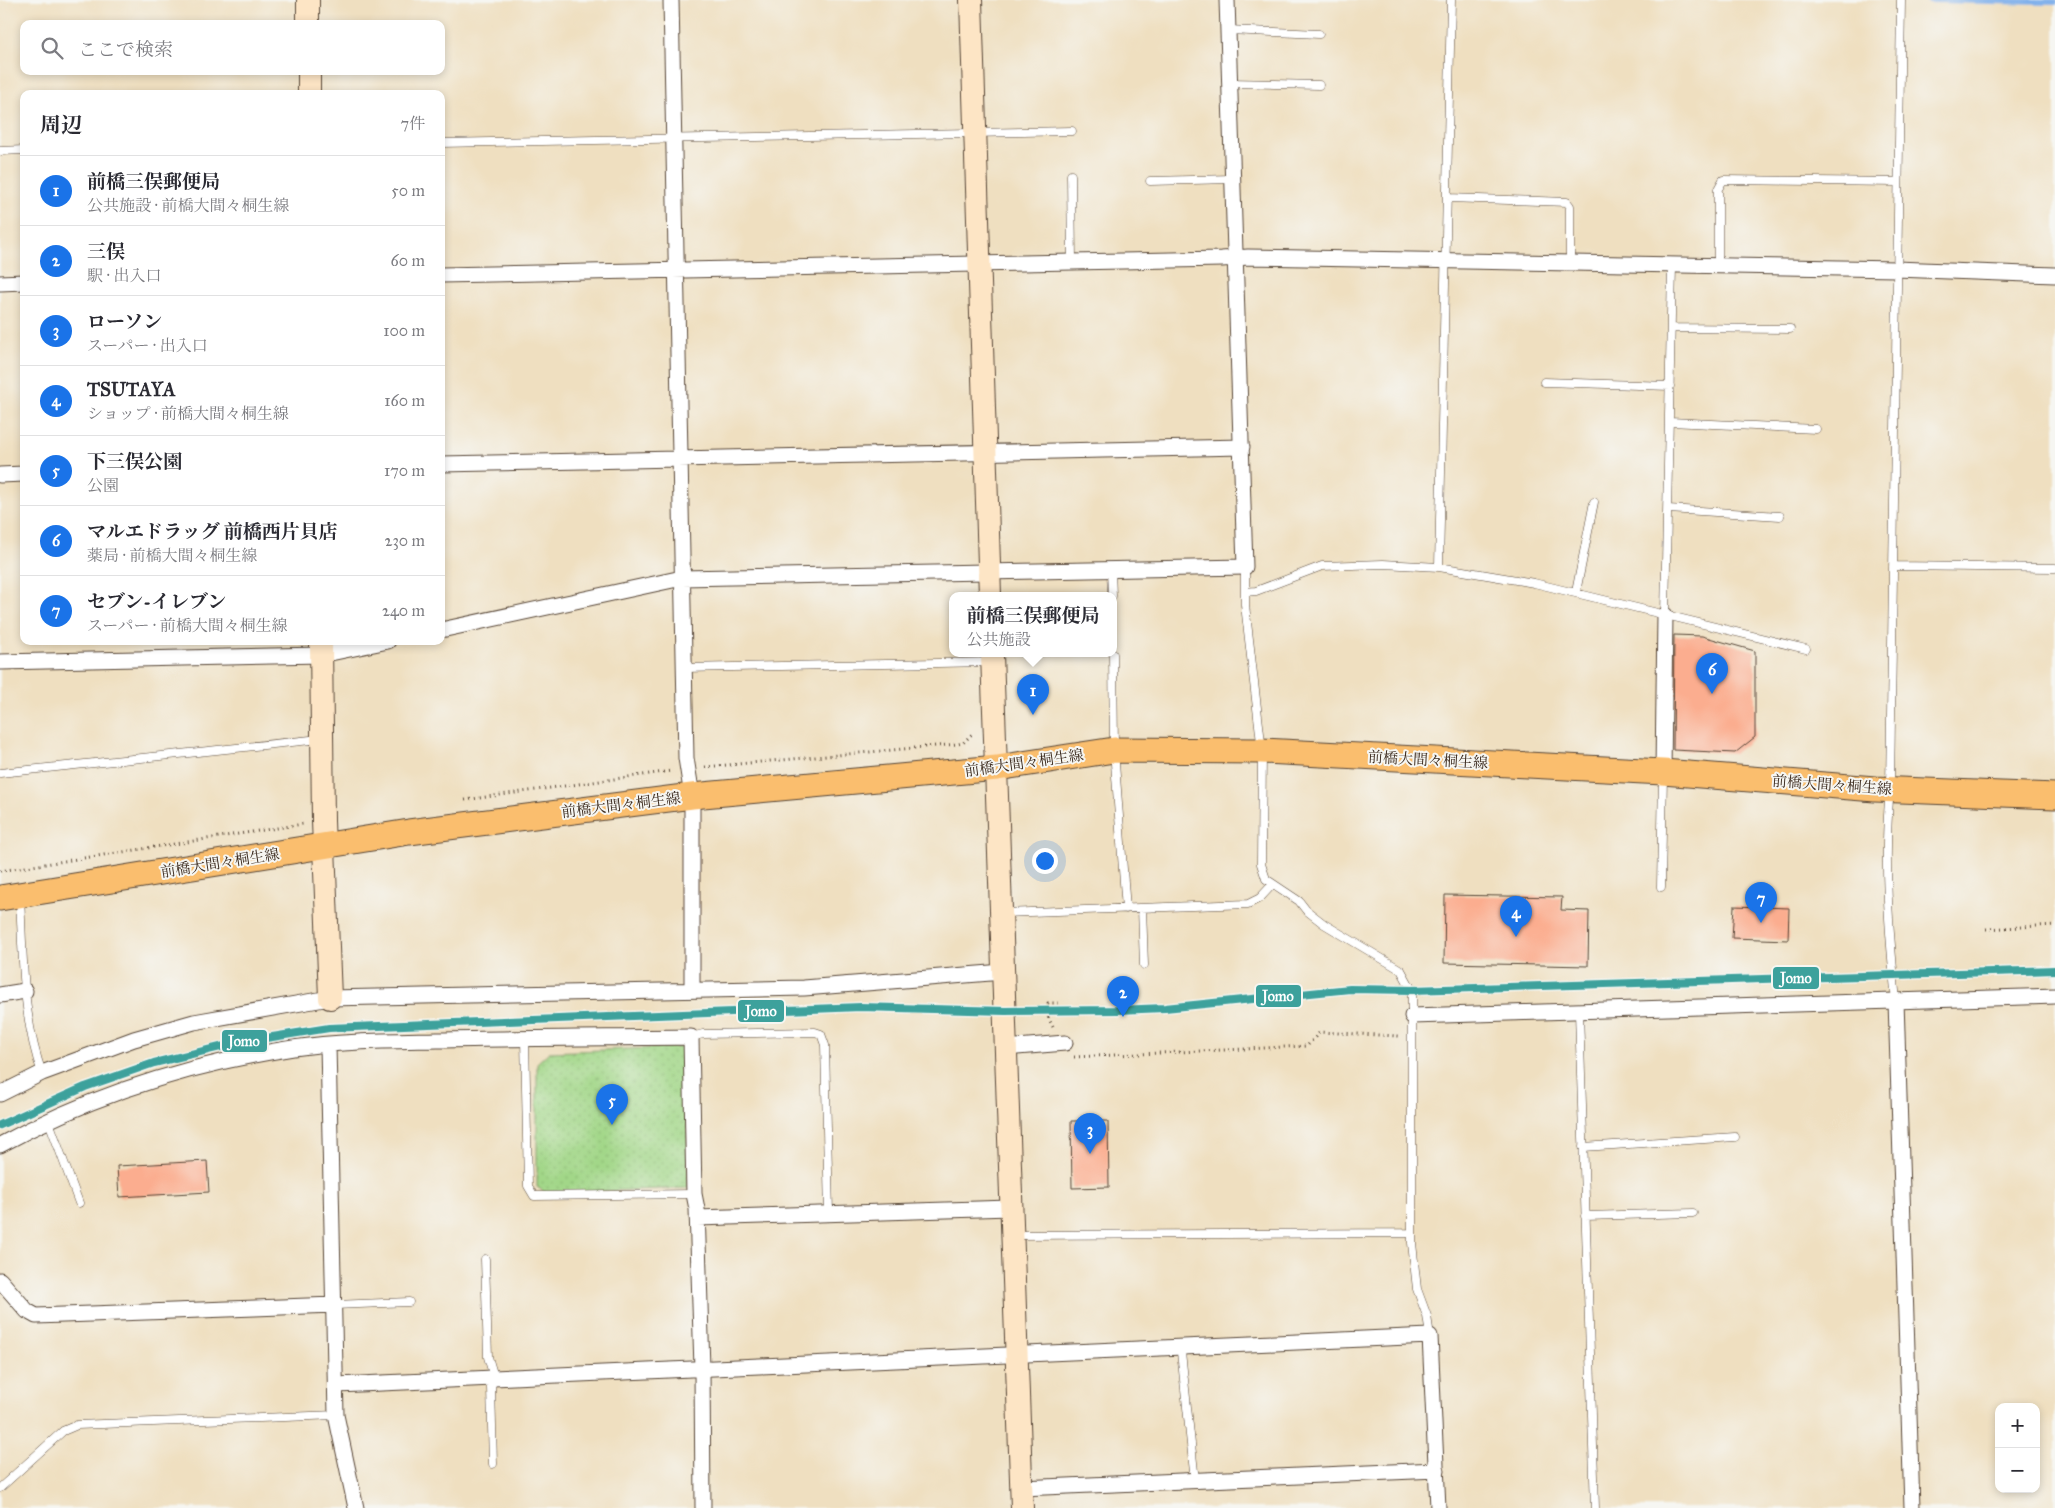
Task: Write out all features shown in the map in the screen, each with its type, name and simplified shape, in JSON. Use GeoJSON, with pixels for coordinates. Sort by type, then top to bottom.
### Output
{"type":"FeatureCollection","features":[{"type":"Feature","properties":{"kind":"main road","name":"前橋大間々桐生線"},"geometry":{"type":"LineString","coordinates":[[10,896],[409,832],[692,796],[998,768],[1114,750],[1262,751],[1663,772],[1890,789],[2055,796]]}},
{"type":"Feature","properties":{"kind":"street"},"geometry":{"type":"LineString","coordinates":[[308,0],[308,20]]}},
{"type":"Feature","properties":{"kind":"street"},"geometry":{"type":"LineString","coordinates":[[671,0],[686,768],[692,796],[692,990]]}},
{"type":"Feature","properties":{"kind":"street"},"geometry":{"type":"LineString","coordinates":[[971,0],[990,592]]}},
{"type":"Feature","properties":{"kind":"street"},"geometry":{"type":"LineString","coordinates":[[445,629],[682,578],[1245,567],[1227,0]]}},
{"type":"Feature","properties":{"kind":"street"},"geometry":{"type":"LineString","coordinates":[[309,75],[309,90]]}},
{"type":"Feature","properties":{"kind":"street"},"geometry":{"type":"LineString","coordinates":[[445,275],[1236,259],[1896,269],[2055,275]]}},
{"type":"Feature","properties":{"kind":"street"},"geometry":{"type":"LineString","coordinates":[[0,283],[20,282]]}},
{"type":"Feature","properties":{"kind":"street"},"geometry":{"type":"LineString","coordinates":[[445,464],[985,454],[1242,447]]}},
{"type":"Feature","properties":{"kind":"street"},"geometry":{"type":"LineString","coordinates":[[0,475],[20,474]]}},
{"type":"Feature","properties":{"kind":"street"},"geometry":{"type":"LineString","coordinates":[[1663,772],[1665,615]]}},
{"type":"Feature","properties":{"kind":"street"},"geometry":{"type":"LineString","coordinates":[[0,662],[321,648],[350,645]]}},
{"type":"Feature","properties":{"kind":"street"},"geometry":{"type":"LineString","coordinates":[[321,648],[330,998]]}},
{"type":"Feature","properties":{"kind":"street"},"geometry":{"type":"LineString","coordinates":[[992,658],[998,768],[1010,1208],[1018,1353],[1021,1498],[1195,1481],[1436,1470]]}},
{"type":"Feature","properties":{"kind":"street"},"geometry":{"type":"LineString","coordinates":[[0,1094],[42,1072],[126,1042],[194,1022],[330,998],[804,988],[1003,972]]}},
{"type":"Feature","properties":{"kind":"street"},"geometry":{"type":"LineString","coordinates":[[0,995],[25,990]]}},
{"type":"Feature","properties":{"kind":"street"},"geometry":{"type":"LineString","coordinates":[[1412,1016],[2055,996]]}},
{"type":"Feature","properties":{"kind":"street"},"geometry":{"type":"LineString","coordinates":[[1896,1000],[1912,1508]]}},
{"type":"Feature","properties":{"kind":"street"},"geometry":{"type":"LineString","coordinates":[[0,1145],[48,1119],[122,1090],[181,1072],[266,1052],[328,1044],[525,1038],[691,1037],[694,1194],[697,1218],[702,1368],[703,1508]]}},
{"type":"Feature","properties":{"kind":"street"},"geometry":{"type":"LineString","coordinates":[[328,1044],[336,1415],[356,1508]]}},
{"type":"Feature","properties":{"kind":"street"},"geometry":{"type":"LineString","coordinates":[[1017,1047],[1059,1044]]}},
{"type":"Feature","properties":{"kind":"street"},"geometry":{"type":"LineString","coordinates":[[697,1218],[1010,1208]]}},
{"type":"Feature","properties":{"kind":"street"},"geometry":{"type":"LineString","coordinates":[[0,1280],[27,1311],[36,1316],[334,1305]]}},
{"type":"Feature","properties":{"kind":"street"},"geometry":{"type":"LineString","coordinates":[[336,1385],[1430,1336],[1438,1508]]}},
{"type":"Feature","properties":{"kind":"lane"},"geometry":{"type":"LineString","coordinates":[[1440,568],[1451,0]]}},
{"type":"Feature","properties":{"kind":"lane"},"geometry":{"type":"LineString","coordinates":[[1896,1000],[1888,895],[1888,810],[1890,789],[1901,0]]}},
{"type":"Feature","properties":{"kind":"lane"},"geometry":{"type":"LineString","coordinates":[[1228,30],[1319,34]]}},
{"type":"Feature","properties":{"kind":"lane"},"geometry":{"type":"LineString","coordinates":[[1230,83],[1319,85]]}},
{"type":"Feature","properties":{"kind":"lane"},"geometry":{"type":"LineString","coordinates":[[445,143],[1072,131]]}},
{"type":"Feature","properties":{"kind":"lane"},"geometry":{"type":"LineString","coordinates":[[0,151],[20,150]]}},
{"type":"Feature","properties":{"kind":"lane"},"geometry":{"type":"LineString","coordinates":[[1071,175],[1072,262]]}},
{"type":"Feature","properties":{"kind":"lane"},"geometry":{"type":"LineString","coordinates":[[1150,181],[1233,179]]}},
{"type":"Feature","properties":{"kind":"lane"},"geometry":{"type":"LineString","coordinates":[[1718,266],[1718,189],[1723,180],[1898,182]]}},
{"type":"Feature","properties":{"kind":"lane"},"geometry":{"type":"LineString","coordinates":[[1447,198],[1567,202],[1570,206],[1570,263]]}},
{"type":"Feature","properties":{"kind":"lane"},"geometry":{"type":"LineString","coordinates":[[1665,615],[1672,265]]}},
{"type":"Feature","properties":{"kind":"lane"},"geometry":{"type":"LineString","coordinates":[[1671,328],[1790,329]]}},
{"type":"Feature","properties":{"kind":"lane"},"geometry":{"type":"LineString","coordinates":[[1544,382],[1670,386]]}},
{"type":"Feature","properties":{"kind":"lane"},"geometry":{"type":"LineString","coordinates":[[1670,422],[1816,429]]}},
{"type":"Feature","properties":{"kind":"lane"},"geometry":{"type":"LineString","coordinates":[[1576,592],[1594,502]]}},
{"type":"Feature","properties":{"kind":"lane"},"geometry":{"type":"LineString","coordinates":[[1668,510],[1780,516]]}},
{"type":"Feature","properties":{"kind":"lane"},"geometry":{"type":"LineString","coordinates":[[1245,592],[1256,592],[1322,566],[1383,564],[1440,568],[1534,583],[1576,592],[1806,650]]}},
{"type":"Feature","properties":{"kind":"lane"},"geometry":{"type":"LineString","coordinates":[[1893,566],[2055,568]]}},
{"type":"Feature","properties":{"kind":"lane"},"geometry":{"type":"LineString","coordinates":[[1245,567],[1245,592],[1262,751],[1260,864],[1263,872],[1272,884],[1299,900],[1306,910],[1324,924],[1401,970],[1412,990],[1412,1233],[1417,1289],[1427,1316],[1430,1336]]}},
{"type":"Feature","properties":{"kind":"lane"},"geometry":{"type":"LineString","coordinates":[[1112,570],[1112,592]]}},
{"type":"Feature","properties":{"kind":"lane"},"geometry":{"type":"LineString","coordinates":[[1113,657],[1114,750],[1126,908]]}},
{"type":"Feature","properties":{"kind":"lane"},"geometry":{"type":"LineString","coordinates":[[684,668],[992,658]]}},
{"type":"Feature","properties":{"kind":"lane"},"geometry":{"type":"LineString","coordinates":[[0,773],[322,739]]}},
{"type":"Feature","properties":{"kind":"lane"},"geometry":{"type":"LineString","coordinates":[[1661,887],[1663,772]]}},
{"type":"Feature","properties":{"kind":"lane"},"geometry":{"type":"LineString","coordinates":[[1001,913],[1248,904],[1260,898],[1272,884]]}},
{"type":"Feature","properties":{"kind":"lane"},"geometry":{"type":"LineString","coordinates":[[10,896],[37,1058],[42,1072]]}},
{"type":"Feature","properties":{"kind":"lane"},"geometry":{"type":"LineString","coordinates":[[1142,908],[1144,965]]}},
{"type":"Feature","properties":{"kind":"lane"},"geometry":{"type":"LineString","coordinates":[[1579,1012],[1595,1508]]}},
{"type":"Feature","properties":{"kind":"lane"},"geometry":{"type":"LineString","coordinates":[[691,1037],[703,1034],[815,1032],[821,1034],[825,1045],[829,1214]]}},
{"type":"Feature","properties":{"kind":"lane"},"geometry":{"type":"LineString","coordinates":[[525,1038],[528,1186],[534,1196],[694,1194]]}},
{"type":"Feature","properties":{"kind":"lane"},"geometry":{"type":"LineString","coordinates":[[48,1119],[79,1203]]}},
{"type":"Feature","properties":{"kind":"lane"},"geometry":{"type":"LineString","coordinates":[[1583,1147],[1735,1137]]}},
{"type":"Feature","properties":{"kind":"lane"},"geometry":{"type":"LineString","coordinates":[[1585,1216],[1693,1213]]}},
{"type":"Feature","properties":{"kind":"lane"},"geometry":{"type":"LineString","coordinates":[[1011,1235],[1412,1233]]}},
{"type":"Feature","properties":{"kind":"lane"},"geometry":{"type":"LineString","coordinates":[[485,1259],[488,1357],[494,1377],[491,1387],[493,1464]]}},
{"type":"Feature","properties":{"kind":"lane"},"geometry":{"type":"LineString","coordinates":[[334,1305],[409,1302]]}},
{"type":"Feature","properties":{"kind":"lane"},"geometry":{"type":"LineString","coordinates":[[1184,1348],[1181,1352],[1195,1481]]}},
{"type":"Feature","properties":{"kind":"lane"},"geometry":{"type":"LineString","coordinates":[[0,1488],[63,1431],[77,1425],[336,1415]]}},
{"type":"Feature","properties":{"kind":"path"},"geometry":{"type":"LineString","coordinates":[[1986,928],[2055,925]]}},
{"type":"Feature","properties":{"kind":"path"},"geometry":{"type":"LineString","coordinates":[[1058,1002],[1048,1002],[1047,1015],[1053,1024],[1059,1044],[1054,1054],[1063,1058],[1307,1046],[1320,1032],[1412,1036]]}},
{"type":"Feature","properties":{"kind":"green space"},"geometry":{"type":"Polygon","coordinates":[[[682,1047],[686,1054],[688,1188],[546,1193],[537,1187],[537,1063],[549,1052],[682,1047]]]}},
{"type":"Feature","properties":{"kind":"building"},"geometry":{"type":"Polygon","coordinates":[[[1674,635],[1702,636],[1755,651],[1755,737],[1735,753],[1673,750],[1674,635]]]}},
{"type":"Feature","properties":{"kind":"building"},"geometry":{"type":"Polygon","coordinates":[[[1445,895],[1562,897],[1561,910],[1589,911],[1588,966],[1444,963],[1445,895]]]}},
{"type":"Feature","properties":{"kind":"building"},"geometry":{"type":"Polygon","coordinates":[[[1734,906],[1789,908],[1788,940],[1732,938],[1734,906]]]}},
{"type":"Feature","properties":{"kind":"building"},"geometry":{"type":"Polygon","coordinates":[[[1071,1121],[1108,1121],[1109,1187],[1072,1188],[1071,1121]]]}},
{"type":"Feature","properties":{"kind":"building"},"geometry":{"type":"Polygon","coordinates":[[[207,1161],[209,1192],[119,1197],[117,1166],[207,1161]]]}},
{"type":"Feature","properties":{"kind":"waterway"},"geometry":{"type":"LineString","coordinates":[[1930,0],[2055,2]]}},
{"type":"Feature","properties":{"kind":"transit line","name":"Jomo"},"geometry":{"type":"LineString","coordinates":[[0,1125],[85,1087],[154,1063],[241,1042],[329,1028],[861,1007],[1005,1011],[1118,1010],[1165,1008],[1350,989],[1412,990],[2055,970]]}},
{"type":"Feature","properties":{"kind":"place","name":"マルエドラッグ 前橋西片貝店"},"geometry":{"type":"Point","coordinates":[1712,694]}},
{"type":"Feature","properties":{"kind":"place","name":"前橋三俣郵便局"},"geometry":{"type":"Point","coordinates":[1033,715]}},
{"type":"Feature","properties":{"kind":"place","name":"セブン-イレブン"},"geometry":{"type":"Point","coordinates":[1761,923]}},
{"type":"Feature","properties":{"kind":"place","name":"TSUTAYA"},"geometry":{"type":"Point","coordinates":[1516,937]}},
{"type":"Feature","properties":{"kind":"place","name":"三俣"},"geometry":{"type":"Point","coordinates":[1123,1017]}},
{"type":"Feature","properties":{"kind":"place","name":"下三俣公園"},"geometry":{"type":"Point","coordinates":[612,1125]}},
{"type":"Feature","properties":{"kind":"place","name":"ローソン"},"geometry":{"type":"Point","coordinates":[1090,1154]}}]}
